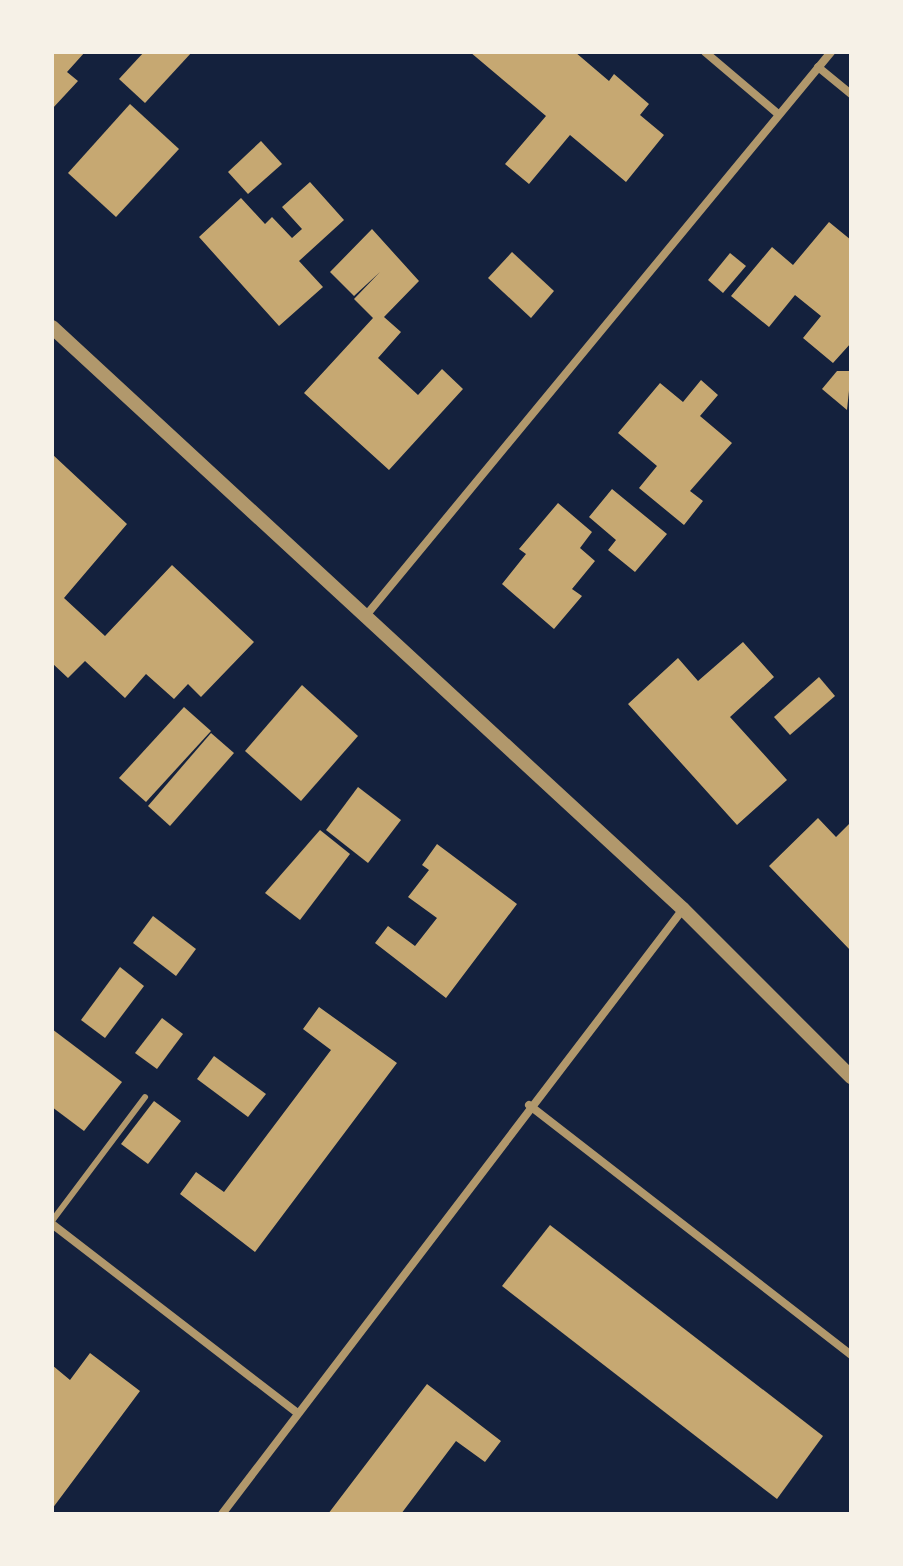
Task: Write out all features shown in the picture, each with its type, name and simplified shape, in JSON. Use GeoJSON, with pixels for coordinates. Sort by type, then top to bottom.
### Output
{"type":"FeatureCollection","features":[{"type":"Feature","properties":{"kind":"street"},"geometry":{"type":"LineString","coordinates":[[705,52],[778,114]]}},
{"type":"Feature","properties":{"kind":"street"},"geometry":{"type":"LineString","coordinates":[[364,619],[831,52]]}},
{"type":"Feature","properties":{"kind":"street"},"geometry":{"type":"LineString","coordinates":[[818,67],[851,94]]}},
{"type":"Feature","properties":{"kind":"street"},"geometry":{"type":"LineString","coordinates":[[52,327],[364,619],[683,909],[851,1077]]}},
{"type":"Feature","properties":{"kind":"street"},"geometry":{"type":"LineString","coordinates":[[222,1514],[529,1105],[683,909]]}},
{"type":"Feature","properties":{"kind":"street"},"geometry":{"type":"LineString","coordinates":[[529,1105],[851,1355]]}},
{"type":"Feature","properties":{"kind":"street"},"geometry":{"type":"LineString","coordinates":[[52,1222],[297,1413]]}},
{"type":"Feature","properties":{"kind":"lane"},"geometry":{"type":"LineString","coordinates":[[52,1222],[145,1097]]}},
{"type":"Feature","properties":{"kind":"building"},"geometry":{"type":"Polygon","coordinates":[[[52,52],[85,52],[67,72],[78,81],[52,109],[52,52]]]}},
{"type":"Feature","properties":{"kind":"building"},"geometry":{"type":"Polygon","coordinates":[[[144,52],[192,52],[145,103],[119,79],[144,52]]]}},
{"type":"Feature","properties":{"kind":"building"},"geometry":{"type":"Polygon","coordinates":[[[470,52],[575,52],[609,81],[614,74],[649,104],[640,115],[664,135],[626,182],[570,135],[529,184],[505,164],[546,116],[470,52]]]}},
{"type":"Feature","properties":{"kind":"building"},"geometry":{"type":"Polygon","coordinates":[[[130,104],[179,149],[116,217],[68,173],[130,104]]]}},
{"type":"Feature","properties":{"kind":"building"},"geometry":{"type":"Polygon","coordinates":[[[261,141],[282,164],[248,194],[228,172],[261,141]]]}},
{"type":"Feature","properties":{"kind":"building"},"geometry":{"type":"Polygon","coordinates":[[[310,182],[344,220],[299,261],[323,287],[279,326],[199,237],[241,198],[265,224],[272,217],[292,238],[302,229],[282,207],[310,182]]]}},
{"type":"Feature","properties":{"kind":"building"},"geometry":{"type":"Polygon","coordinates":[[[829,222],[851,240],[851,343],[833,363],[803,338],[821,316],[795,295],[769,327],[731,296],[772,247],[793,265],[829,222]]]}},
{"type":"Feature","properties":{"kind":"building"},"geometry":{"type":"Polygon","coordinates":[[[372,229],[419,281],[384,317],[401,332],[378,358],[418,395],[442,369],[463,389],[389,470],[304,393],[373,318],[354,299],[380,272],[354,296],[330,272],[372,229]]]}},
{"type":"Feature","properties":{"kind":"building"},"geometry":{"type":"Polygon","coordinates":[[[512,252],[554,291],[531,318],[488,278],[512,252]]]}},
{"type":"Feature","properties":{"kind":"building"},"geometry":{"type":"Polygon","coordinates":[[[730,253],[746,266],[723,293],[708,280],[730,253]]]}},
{"type":"Feature","properties":{"kind":"building"},"geometry":{"type":"Polygon","coordinates":[[[837,371],[851,371],[847,410],[822,389],[837,371]]]}},
{"type":"Feature","properties":{"kind":"building"},"geometry":{"type":"Polygon","coordinates":[[[701,380],[718,395],[700,416],[732,443],[690,491],[703,501],[684,525],[639,488],[657,466],[618,433],[660,383],[683,402],[701,380]]]}},
{"type":"Feature","properties":{"kind":"building"},"geometry":{"type":"Polygon","coordinates":[[[52,454],[127,524],[64,598],[105,636],[172,565],[254,642],[201,697],[188,684],[174,699],[146,674],[125,698],[85,661],[68,678],[52,663],[52,454]]]}},
{"type":"Feature","properties":{"kind":"building"},"geometry":{"type":"Polygon","coordinates":[[[612,489],[667,534],[635,572],[608,550],[616,540],[589,517],[612,489]]]}},
{"type":"Feature","properties":{"kind":"building"},"geometry":{"type":"Polygon","coordinates":[[[558,503],[592,532],[580,548],[595,561],[572,589],[582,596],[554,629],[502,584],[526,554],[519,549],[558,503]]]}},
{"type":"Feature","properties":{"kind":"building"},"geometry":{"type":"Polygon","coordinates":[[[743,642],[774,677],[730,717],[787,780],[737,825],[628,704],[678,658],[698,681],[743,642]]]}},
{"type":"Feature","properties":{"kind":"building"},"geometry":{"type":"Polygon","coordinates":[[[819,677],[835,696],[790,735],[774,717],[819,677]]]}},
{"type":"Feature","properties":{"kind":"building"},"geometry":{"type":"Polygon","coordinates":[[[302,685],[358,736],[301,801],[245,751],[302,685]]]}},
{"type":"Feature","properties":{"kind":"building"},"geometry":{"type":"Polygon","coordinates":[[[184,707],[211,731],[146,802],[119,778],[184,707]]]}},
{"type":"Feature","properties":{"kind":"building"},"geometry":{"type":"Polygon","coordinates":[[[211,733],[234,753],[170,826],[148,806],[211,733]]]}},
{"type":"Feature","properties":{"kind":"building"},"geometry":{"type":"Polygon","coordinates":[[[358,787],[401,820],[368,863],[326,830],[358,787]]]}},
{"type":"Feature","properties":{"kind":"building"},"geometry":{"type":"Polygon","coordinates":[[[818,818],[836,837],[851,822],[851,951],[769,866],[818,818]]]}},
{"type":"Feature","properties":{"kind":"building"},"geometry":{"type":"Polygon","coordinates":[[[320,830],[350,854],[300,920],[265,893],[320,830]]]}},
{"type":"Feature","properties":{"kind":"building"},"geometry":{"type":"Polygon","coordinates":[[[437,844],[517,904],[446,998],[375,943],[388,926],[415,946],[437,918],[408,897],[429,870],[422,865],[437,844]]]}},
{"type":"Feature","properties":{"kind":"building"},"geometry":{"type":"Polygon","coordinates":[[[153,916],[196,949],[176,976],[133,943],[153,916]]]}},
{"type":"Feature","properties":{"kind":"building"},"geometry":{"type":"Polygon","coordinates":[[[120,967],[144,986],[105,1038],[81,1020],[120,967]]]}},
{"type":"Feature","properties":{"kind":"building"},"geometry":{"type":"Polygon","coordinates":[[[319,1007],[397,1063],[255,1252],[180,1194],[196,1172],[224,1192],[331,1050],[303,1029],[319,1007]]]}},
{"type":"Feature","properties":{"kind":"building"},"geometry":{"type":"Polygon","coordinates":[[[162,1018],[183,1034],[157,1069],[135,1053],[162,1018]]]}},
{"type":"Feature","properties":{"kind":"building"},"geometry":{"type":"Polygon","coordinates":[[[52,1029],[122,1082],[84,1131],[52,1107],[52,1029]]]}},
{"type":"Feature","properties":{"kind":"building"},"geometry":{"type":"Polygon","coordinates":[[[214,1056],[266,1094],[248,1117],[197,1079],[214,1056]]]}},
{"type":"Feature","properties":{"kind":"building"},"geometry":{"type":"Polygon","coordinates":[[[154,1101],[181,1121],[148,1164],[121,1144],[154,1101]]]}},
{"type":"Feature","properties":{"kind":"building"},"geometry":{"type":"Polygon","coordinates":[[[550,1225],[823,1436],[777,1499],[502,1286],[550,1225]]]}},
{"type":"Feature","properties":{"kind":"building"},"geometry":{"type":"Polygon","coordinates":[[[90,1353],[140,1391],[52,1509],[52,1365],[70,1380],[90,1353]]]}},
{"type":"Feature","properties":{"kind":"building"},"geometry":{"type":"Polygon","coordinates":[[[427,1384],[501,1441],[485,1462],[456,1441],[401,1514],[328,1514],[427,1384]]]}}]}
